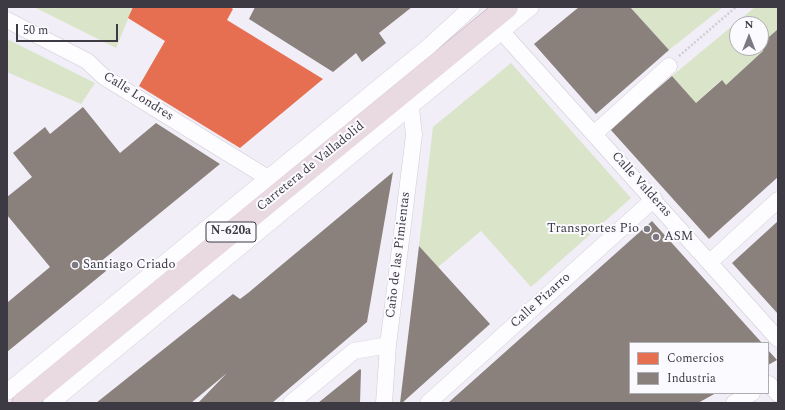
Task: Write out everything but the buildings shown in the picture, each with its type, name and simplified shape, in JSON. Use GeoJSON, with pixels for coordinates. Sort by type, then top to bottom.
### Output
{"type":"FeatureCollection","features":[{"type":"Feature","properties":{"kind":"highway","name":"Carretera de Valladolid"},"geometry":{"type":"LineString","coordinates":[[22,403],[507,7]]}},
{"type":"Feature","properties":{"kind":"street","name":"Carretera de Valladolid"},"geometry":{"type":"LineString","coordinates":[[7,392],[428,47],[472,7]]}},
{"type":"Feature","properties":{"kind":"street","name":"Carretera de Valladolid"},"geometry":{"type":"LineString","coordinates":[[50,403],[411,108],[531,7]]}},
{"type":"Feature","properties":{"kind":"street","name":"Calle Londres"},"geometry":{"type":"LineString","coordinates":[[7,20],[87,61],[104,77],[268,178]]}},
{"type":"Feature","properties":{"kind":"street","name":"Calle Valderas"},"geometry":{"type":"LineString","coordinates":[[502,32],[654,199],[778,339]]}},
{"type":"Feature","properties":{"kind":"street"},"geometry":{"type":"LineString","coordinates":[[594,134],[669,66]]}},
{"type":"Feature","properties":{"kind":"street","name":"Caño de las Pimientas"},"geometry":{"type":"LineString","coordinates":[[384,403],[388,345],[414,135],[411,108]]}},
{"type":"Feature","properties":{"kind":"street","name":"Calle Pizarro"},"geometry":{"type":"LineString","coordinates":[[428,403],[654,199]]}},
{"type":"Feature","properties":{"kind":"street"},"geometry":{"type":"LineString","coordinates":[[710,262],[778,200]]}},
{"type":"Feature","properties":{"kind":"street"},"geometry":{"type":"LineString","coordinates":[[291,403],[354,351],[388,345]]}},
{"type":"Feature","properties":{"kind":"street"},"geometry":{"type":"LineString","coordinates":[[734,403],[750,394]]}},
{"type":"Feature","properties":{"kind":"path"},"geometry":{"type":"LineString","coordinates":[[669,66],[736,7]]}},
{"type":"Feature","properties":{"kind":"green space"},"geometry":{"type":"Polygon","coordinates":[[[34,7],[133,7],[116,48],[34,7]]]}},
{"type":"Feature","properties":{"kind":"green space"},"geometry":{"type":"Polygon","coordinates":[[[630,7],[723,7],[669,50],[630,7]]]}},
{"type":"Feature","properties":{"kind":"green space"},"geometry":{"type":"Polygon","coordinates":[[[755,7],[778,7],[778,29],[769,37],[769,16],[744,16],[755,7]]]}},
{"type":"Feature","properties":{"kind":"green space"},"geometry":{"type":"Polygon","coordinates":[[[729,29],[729,56],[758,56],[726,85],[721,80],[696,103],[672,76],[729,29]]]}},
{"type":"Feature","properties":{"kind":"green space"},"geometry":{"type":"Polygon","coordinates":[[[7,39],[95,83],[81,104],[7,72],[7,39]]]}},
{"type":"Feature","properties":{"kind":"green space"},"geometry":{"type":"Polygon","coordinates":[[[511,63],[631,198],[531,287],[481,231],[438,267],[419,246],[433,127],[511,63]]]}},
{"type":"Feature","properties":{"kind":"place","name":"Transportes Pio"},"geometry":{"type":"Point","coordinates":[647,229]}},
{"type":"Feature","properties":{"kind":"place","name":"ASM"},"geometry":{"type":"Point","coordinates":[656,237]}},
{"type":"Feature","properties":{"kind":"place","name":"Santiago Criado"},"geometry":{"type":"Point","coordinates":[75,265]}}]}
